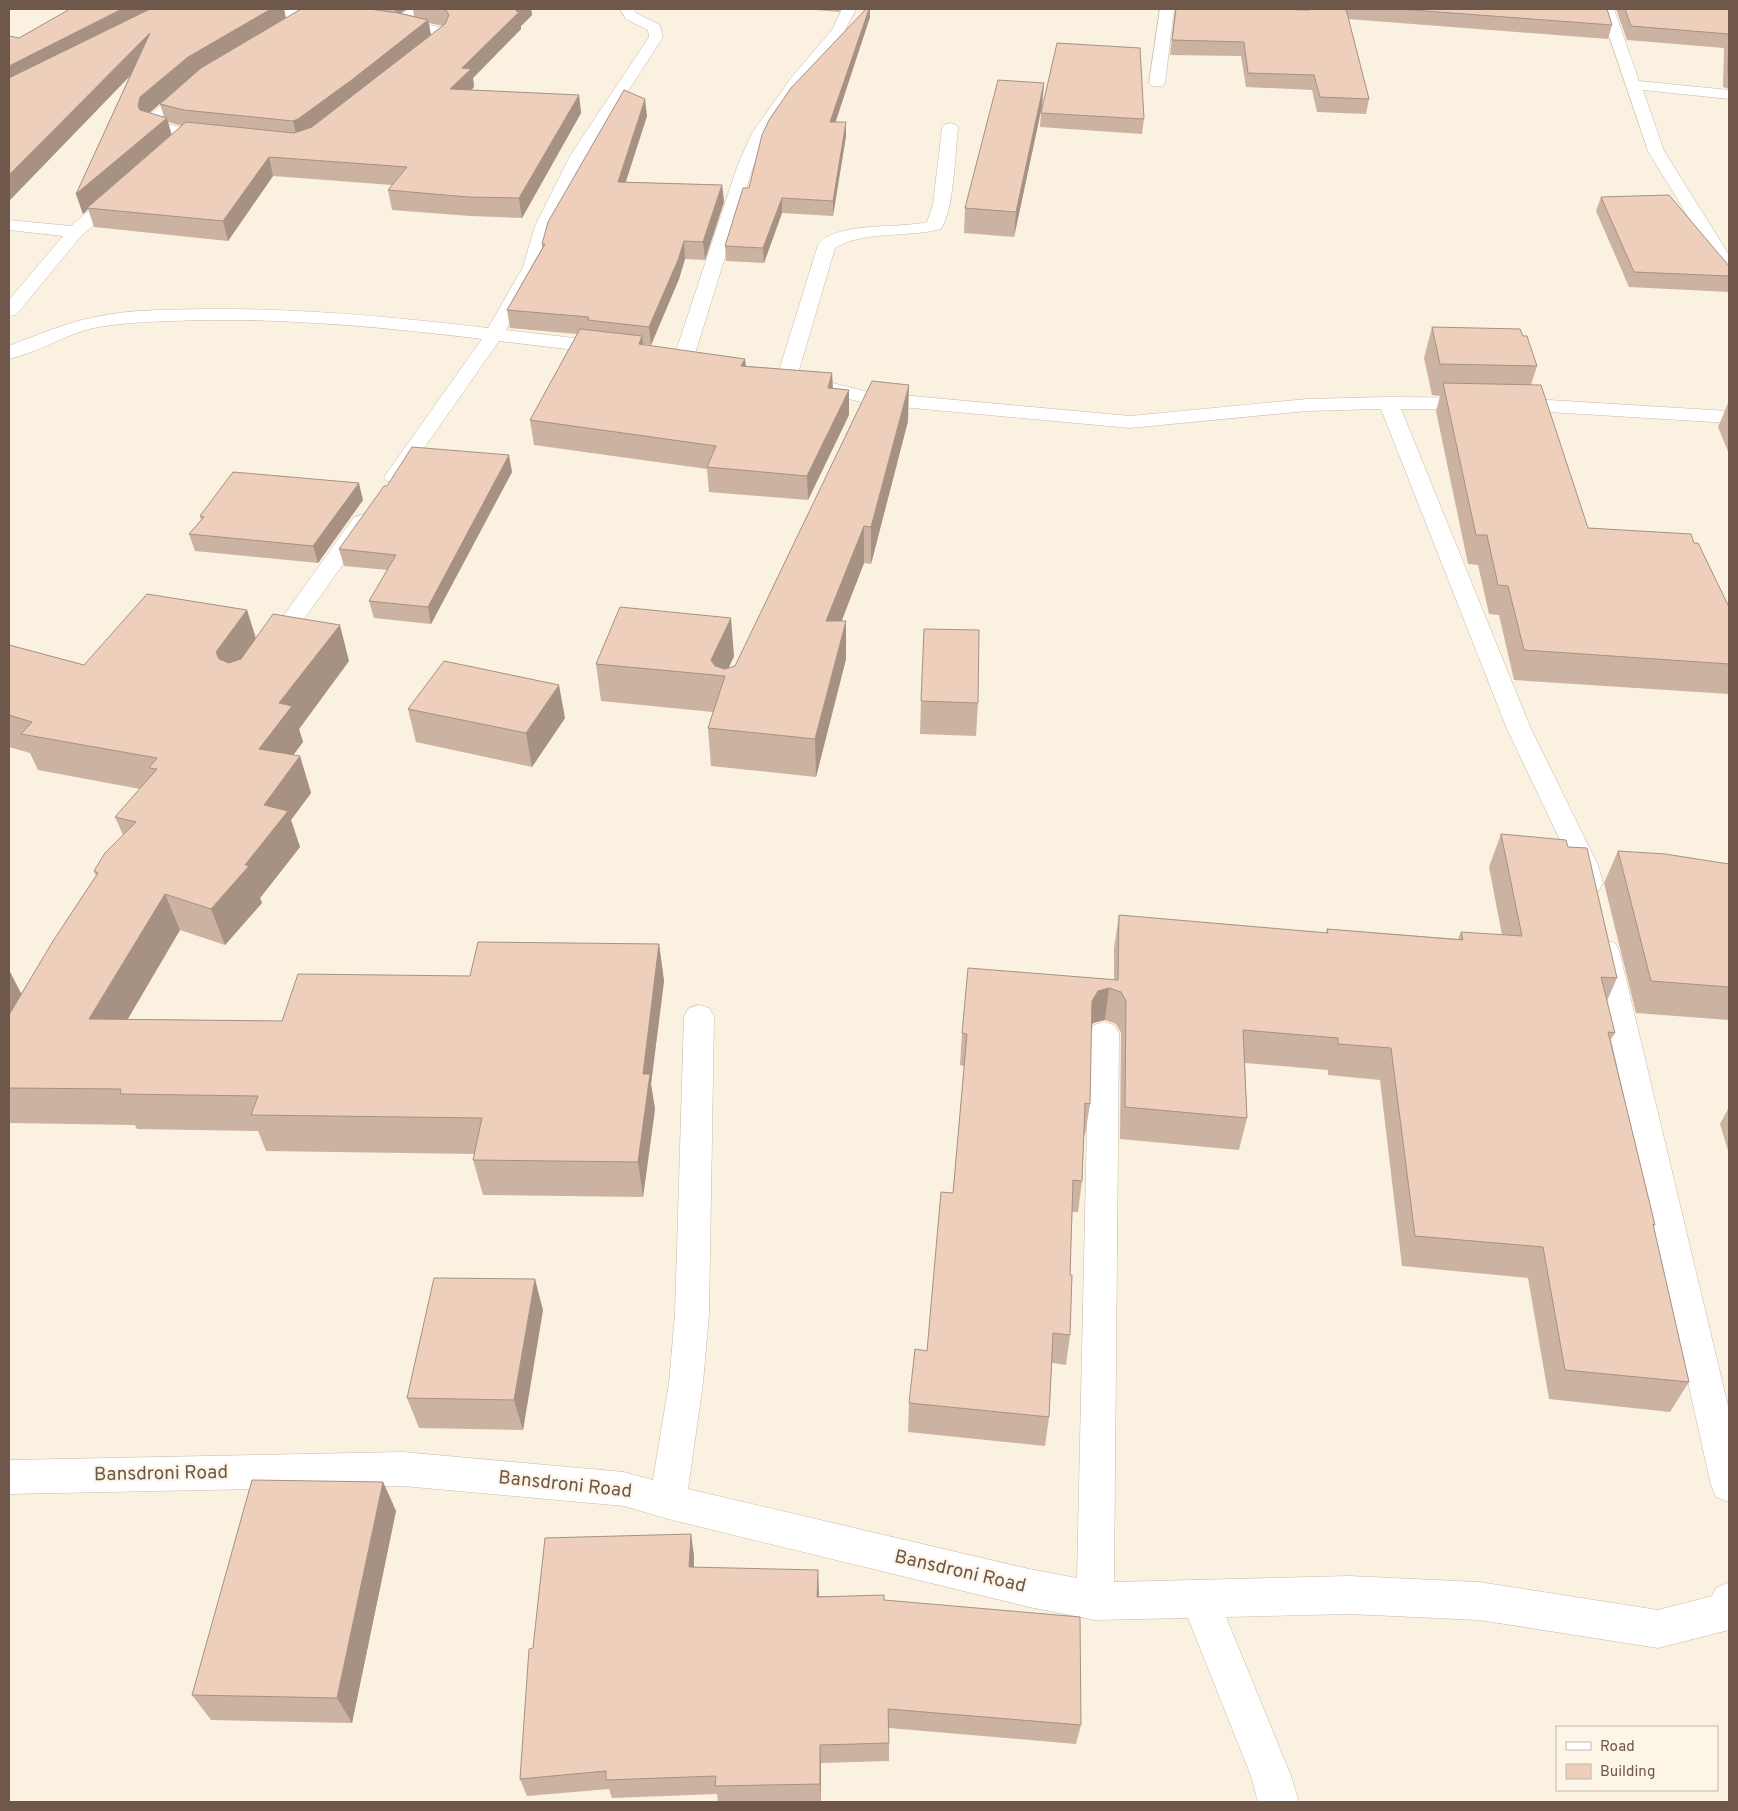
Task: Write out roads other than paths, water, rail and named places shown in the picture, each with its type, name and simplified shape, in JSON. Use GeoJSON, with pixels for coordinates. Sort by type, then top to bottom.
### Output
{"type":"FeatureCollection","features":[{"type":"Feature","properties":{"kind":"street"},"geometry":{"type":"LineString","coordinates":[[218,9],[307,15],[325,13]]}},
{"type":"Feature","properties":{"kind":"street"},"geometry":{"type":"LineString","coordinates":[[401,23],[418,9]]}},
{"type":"Feature","properties":{"kind":"street"},"geometry":{"type":"LineString","coordinates":[[260,665],[494,335],[532,267],[544,226],[578,156],[656,37],[655,28],[631,16],[627,9]]}},
{"type":"Feature","properties":{"kind":"street"},"geometry":{"type":"LineString","coordinates":[[684,357],[745,167],[760,133],[796,80],[838,31],[850,9]]}},
{"type":"Feature","properties":{"kind":"street"},"geometry":{"type":"LineString","coordinates":[[1157,83],[1167,9]]}},
{"type":"Feature","properties":{"kind":"street"},"geometry":{"type":"LineString","coordinates":[[1607,9],[1656,151],[1729,269]]}},
{"type":"Feature","properties":{"kind":"street"},"geometry":{"type":"LineString","coordinates":[[286,27],[307,15]]}},
{"type":"Feature","properties":{"kind":"street"},"geometry":{"type":"LineString","coordinates":[[382,20],[443,32],[442,37],[413,60]]}},
{"type":"Feature","properties":{"kind":"street"},"geometry":{"type":"LineString","coordinates":[[199,80],[153,120],[154,125],[187,134],[206,136]]}},
{"type":"Feature","properties":{"kind":"street"},"geometry":{"type":"LineString","coordinates":[[1634,85],[1729,94]]}},
{"type":"Feature","properties":{"kind":"street"},"geometry":{"type":"LineString","coordinates":[[950,128],[941,205],[935,225],[924,228],[849,235],[834,240],[827,245],[778,375],[865,407],[1130,422],[1307,405],[1389,403],[1516,404],[1729,417]]}},
{"type":"Feature","properties":{"kind":"street"},"geometry":{"type":"LineString","coordinates":[[172,147],[187,134]]}},
{"type":"Feature","properties":{"kind":"street"},"geometry":{"type":"LineString","coordinates":[[9,311],[75,232],[135,180]]}},
{"type":"Feature","properties":{"kind":"street"},"geometry":{"type":"LineString","coordinates":[[9,225],[75,232]]}},
{"type":"Feature","properties":{"kind":"street"},"geometry":{"type":"LineString","coordinates":[[9,354],[84,325],[144,317],[271,314],[344,318],[627,350]]}},
{"type":"Feature","properties":{"kind":"street"},"geometry":{"type":"LineString","coordinates":[[1389,403],[1519,729],[1585,865],[1729,1485]]}},
{"type":"Feature","properties":{"kind":"street"},"geometry":{"type":"LineString","coordinates":[[1585,865],[1614,870]]}},
{"type":"Feature","properties":{"kind":"street"},"geometry":{"type":"LineString","coordinates":[[668,1502],[686,1383],[692,1314],[699,1016]]}},
{"type":"Feature","properties":{"kind":"street"},"geometry":{"type":"LineString","coordinates":[[1095,1601],[1104,1033]]}},
{"type":"Feature","properties":{"kind":"street","name":"Bansdroni Road"},"geometry":{"type":"LineString","coordinates":[[9,1477],[403,1469],[624,1489],[668,1502],[1029,1588],[1095,1601],[1349,1595],[1479,1601],[1658,1629],[1726,1612],[1729,1601]]}},
{"type":"Feature","properties":{"kind":"street"},"geometry":{"type":"LineString","coordinates":[[1199,1598],[1271,1776],[1278,1802]]}}]}
